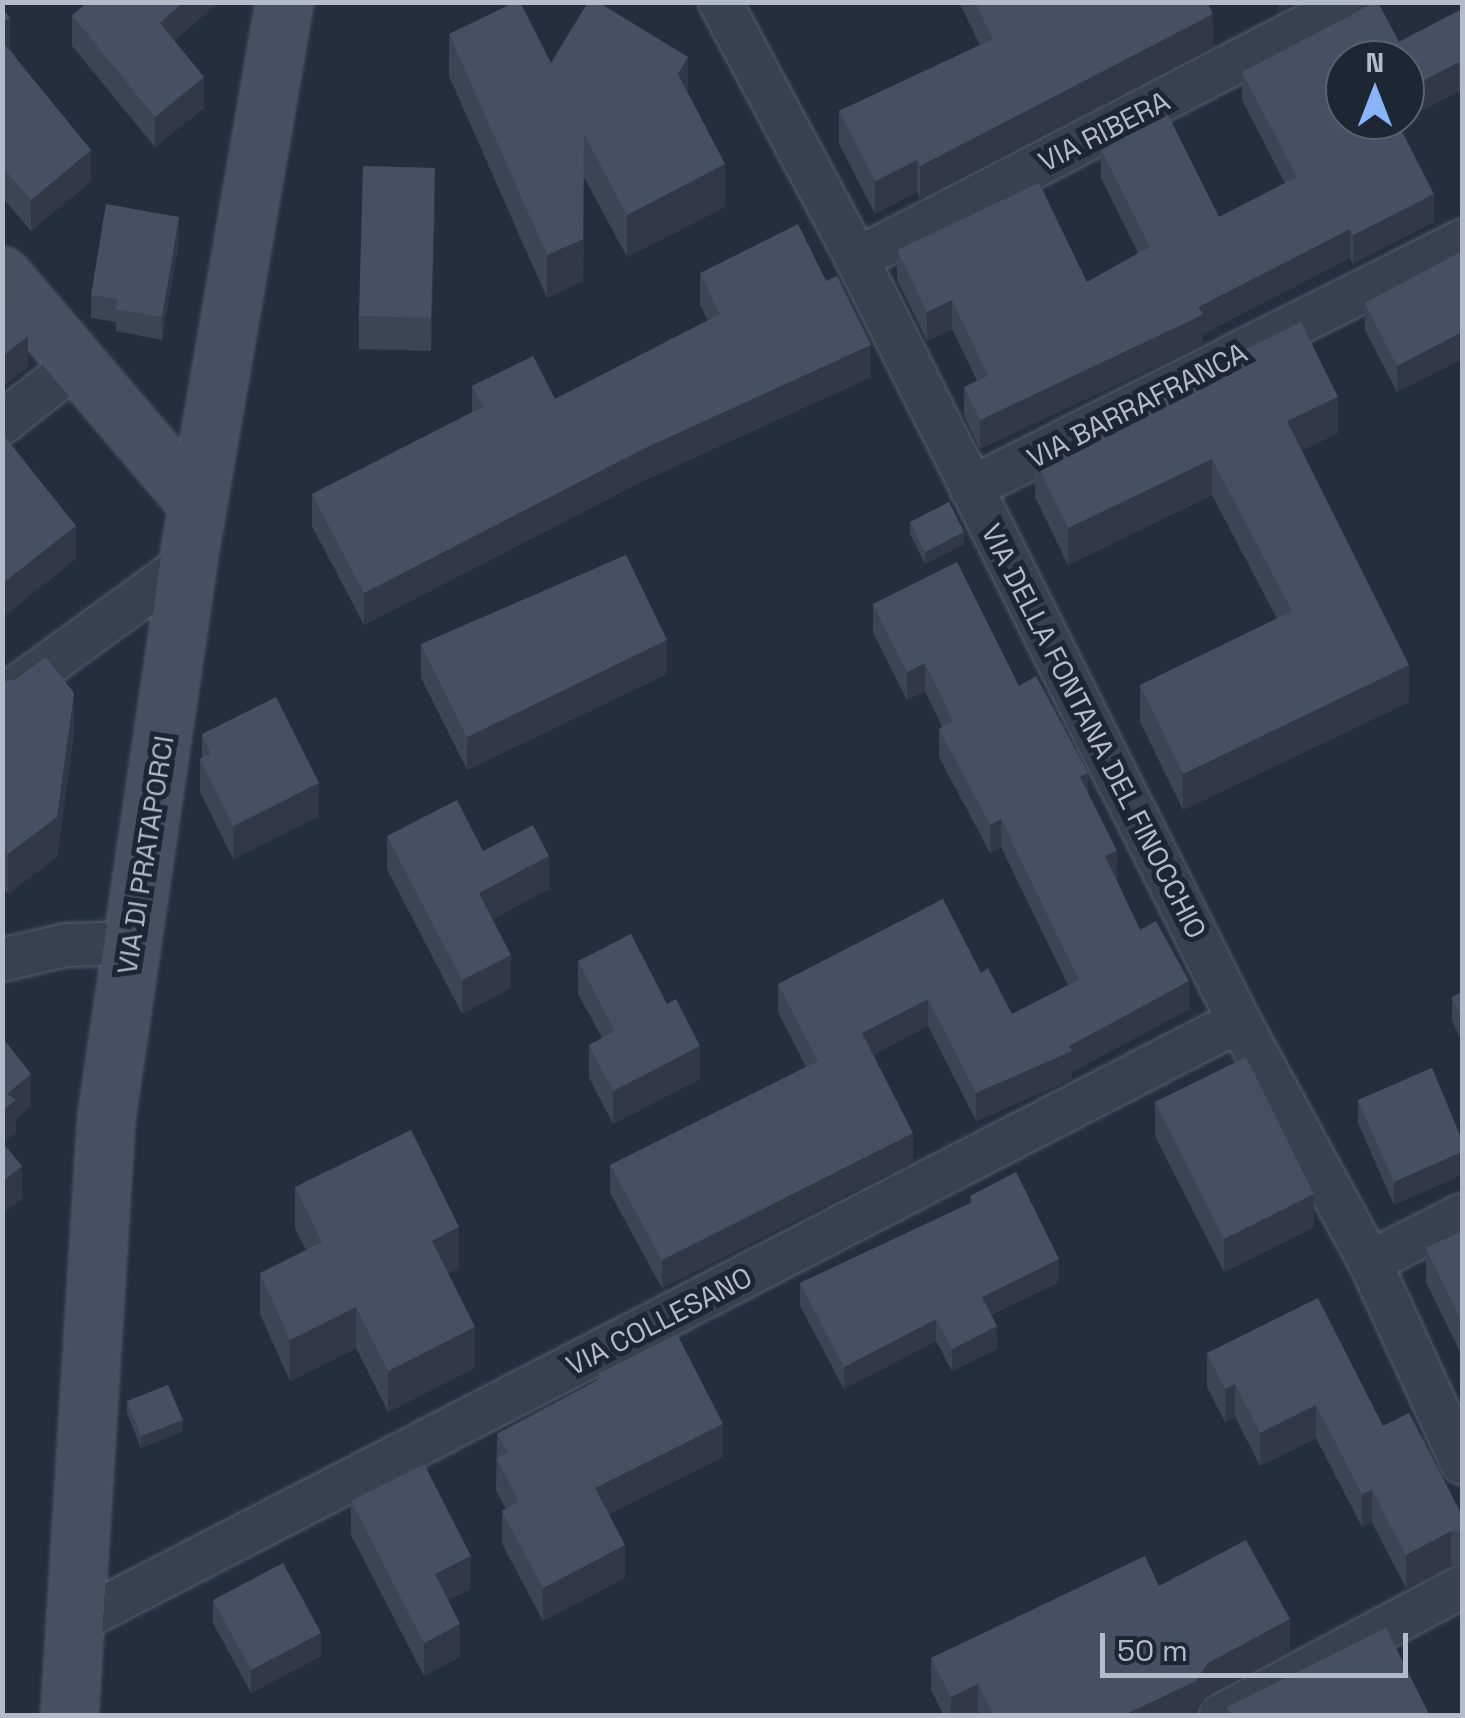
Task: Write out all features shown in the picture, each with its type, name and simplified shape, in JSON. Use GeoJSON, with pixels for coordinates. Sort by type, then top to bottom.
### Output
{"type":"FeatureCollection","features":[{"type":"Feature","properties":{"kind":"street","name":"VIA DI PRATAPORCI"},"geometry":{"type":"LineString","coordinates":[[69,1716],[78,1621],[100,1183],[197,504],[284,2]]}},
{"type":"Feature","properties":{"kind":"street","name":"VIA DELLA FONTANA DEL FINOCCHIO"},"geometry":{"type":"LineString","coordinates":[[720,2],[856,259],[1240,1021],[1370,1262],[1462,1463]]}},
{"type":"Feature","properties":{"kind":"street","name":"VIA RIBERA"},"geometry":{"type":"LineString","coordinates":[[856,259],[1352,2]]}},
{"type":"Feature","properties":{"kind":"street","name":"VIA BARRAFRANCA"},"geometry":{"type":"LineString","coordinates":[[972,488],[1462,241]]}},
{"type":"Feature","properties":{"kind":"street"},"geometry":{"type":"LineString","coordinates":[[2,275],[197,504]]}},
{"type":"Feature","properties":{"kind":"street"},"geometry":{"type":"LineString","coordinates":[[2,423],[77,364]]}},
{"type":"Feature","properties":{"kind":"street"},"geometry":{"type":"LineString","coordinates":[[2,698],[188,563]]}},
{"type":"Feature","properties":{"kind":"street"},"geometry":{"type":"LineString","coordinates":[[2,960],[66,945],[132,943]]}},
{"type":"Feature","properties":{"kind":"street","name":"VIA COLLESANO"},"geometry":{"type":"LineString","coordinates":[[78,1621],[1240,1021]]}},
{"type":"Feature","properties":{"kind":"street"},"geometry":{"type":"LineString","coordinates":[[1370,1262],[1462,1215]]}},
{"type":"Feature","properties":{"kind":"street"},"geometry":{"type":"LineString","coordinates":[[1220,1716],[1462,1587]]}},
{"type":"Feature","properties":{"kind":"building"},"geometry":{"type":"Polygon","coordinates":[[[88,2],[183,2],[160,23],[204,77],[155,117],[72,15],[88,2]]]}},
{"type":"Feature","properties":{"kind":"building"},"geometry":{"type":"Polygon","coordinates":[[[520,2],[551,63],[588,2],[598,2],[688,57],[678,74],[725,164],[627,215],[584,134],[583,239],[547,255],[449,34],[520,2]]]}},
{"type":"Feature","properties":{"kind":"building"},"geometry":{"type":"Polygon","coordinates":[[[975,2],[1207,2],[1213,14],[920,166],[917,160],[875,181],[839,111],[993,39],[975,2]]]}},
{"type":"Feature","properties":{"kind":"building"},"geometry":{"type":"Polygon","coordinates":[[[1378,2],[1398,40],[1325,40],[1325,140],[1406,140],[1434,194],[1353,235],[1350,229],[1198,307],[1203,314],[1194,319],[980,420],[964,387],[988,376],[952,300],[927,312],[897,250],[1039,183],[1087,282],[1150,247],[1101,149],[1168,115],[1219,217],[1297,177],[1242,72],[1378,2]]]}},
{"type":"Feature","properties":{"kind":"building"},"geometry":{"type":"Polygon","coordinates":[[[1462,9],[1462,69],[1459,62],[1425,80],[1425,40],[1403,40],[1462,9]]]}},
{"type":"Feature","properties":{"kind":"building"},"geometry":{"type":"Polygon","coordinates":[[[2,41],[91,150],[31,200],[2,166],[2,41]]]}},
{"type":"Feature","properties":{"kind":"building"},"geometry":{"type":"Polygon","coordinates":[[[363,166],[435,168],[431,318],[359,316],[363,166]]]}},
{"type":"Feature","properties":{"kind":"building"},"geometry":{"type":"Polygon","coordinates":[[[106,204],[179,217],[162,317],[116,309],[117,299],[91,295],[106,204]]]}},
{"type":"Feature","properties":{"kind":"building"},"geometry":{"type":"Polygon","coordinates":[[[798,224],[826,281],[837,276],[871,345],[643,449],[364,593],[312,494],[483,407],[472,386],[533,356],[555,399],[720,314],[700,273],[798,224]]]}},
{"type":"Feature","properties":{"kind":"building"},"geometry":{"type":"Polygon","coordinates":[[[1462,251],[1462,332],[1397,366],[1365,303],[1462,251]]]}},
{"type":"Feature","properties":{"kind":"building"},"geometry":{"type":"Polygon","coordinates":[[[2,307],[28,336],[2,357],[2,307]]]}},
{"type":"Feature","properties":{"kind":"building"},"geometry":{"type":"Polygon","coordinates":[[[1301,322],[1338,397],[1287,421],[1409,665],[1183,774],[1140,685],[1292,611],[1212,459],[1068,528],[1035,460],[1218,371],[1215,364],[1301,322]]]}},
{"type":"Feature","properties":{"kind":"building"},"geometry":{"type":"Polygon","coordinates":[[[6,438],[76,526],[2,584],[2,441],[6,438]]]}},
{"type":"Feature","properties":{"kind":"building"},"geometry":{"type":"Polygon","coordinates":[[[949,502],[964,532],[925,552],[910,522],[949,502]]]}},
{"type":"Feature","properties":{"kind":"building"},"geometry":{"type":"Polygon","coordinates":[[[626,555],[667,640],[467,737],[421,644],[626,555]]]}},
{"type":"Feature","properties":{"kind":"building"},"geometry":{"type":"Polygon","coordinates":[[[957,562],[1019,686],[1036,676],[1088,773],[1080,777],[1117,851],[1105,856],[1140,930],[1156,921],[1189,981],[1069,1046],[1072,1051],[976,1093],[928,999],[862,1033],[913,1133],[662,1260],[610,1165],[818,1061],[778,984],[943,899],[981,973],[988,968],[1012,1014],[1079,980],[1001,819],[990,825],[939,729],[953,721],[925,663],[907,672],[873,604],[957,562]]]}},
{"type":"Feature","properties":{"kind":"building"},"geometry":{"type":"Polygon","coordinates":[[[46,657],[74,693],[57,817],[8,854],[2,846],[2,682],[16,679],[46,657]]]}},
{"type":"Feature","properties":{"kind":"building"},"geometry":{"type":"Polygon","coordinates":[[[276,697],[319,783],[233,826],[200,759],[211,754],[202,734],[276,697]]]}},
{"type":"Feature","properties":{"kind":"building"},"geometry":{"type":"Polygon","coordinates":[[[457,800],[483,851],[533,825],[549,856],[479,893],[511,955],[462,980],[387,836],[457,800]]]}},
{"type":"Feature","properties":{"kind":"building"},"geometry":{"type":"Polygon","coordinates":[[[631,934],[667,1004],[676,999],[700,1046],[613,1091],[589,1045],[615,1031],[578,961],[631,934]]]}},
{"type":"Feature","properties":{"kind":"building"},"geometry":{"type":"Polygon","coordinates":[[[1462,992],[1462,1019],[1452,997],[1462,992]]]}},
{"type":"Feature","properties":{"kind":"building"},"geometry":{"type":"Polygon","coordinates":[[[2,1037],[31,1074],[7,1094],[16,1100],[2,1111],[2,1037]]]}},
{"type":"Feature","properties":{"kind":"building"},"geometry":{"type":"Polygon","coordinates":[[[1246,1057],[1314,1194],[1224,1239],[1155,1102],[1246,1057]]]}},
{"type":"Feature","properties":{"kind":"building"},"geometry":{"type":"Polygon","coordinates":[[[1432,1068],[1462,1140],[1462,1152],[1394,1182],[1358,1100],[1432,1068]]]}},
{"type":"Feature","properties":{"kind":"building"},"geometry":{"type":"Polygon","coordinates":[[[411,1130],[459,1227],[432,1241],[475,1327],[388,1371],[356,1307],[290,1340],[260,1273],[322,1242],[295,1187],[411,1130]]]}},
{"type":"Feature","properties":{"kind":"building"},"geometry":{"type":"Polygon","coordinates":[[[2,1142],[22,1166],[2,1182],[2,1142]]]}},
{"type":"Feature","properties":{"kind":"building"},"geometry":{"type":"Polygon","coordinates":[[[1016,1172],[1059,1259],[982,1297],[997,1326],[952,1349],[936,1319],[844,1367],[800,1283],[973,1202],[970,1196],[1016,1172]]]}},
{"type":"Feature","properties":{"kind":"building"},"geometry":{"type":"Polygon","coordinates":[[[1462,1231],[1462,1323],[1426,1248],[1462,1231]]]}},
{"type":"Feature","properties":{"kind":"building"},"geometry":{"type":"Polygon","coordinates":[[[1318,1298],[1383,1426],[1409,1413],[1462,1515],[1462,1531],[1451,1531],[1406,1555],[1372,1490],[1362,1494],[1316,1405],[1260,1433],[1235,1384],[1225,1389],[1207,1353],[1318,1298]]]}},
{"type":"Feature","properties":{"kind":"building"},"geometry":{"type":"Polygon","coordinates":[[[677,1334],[723,1424],[595,1488],[625,1545],[543,1588],[502,1511],[519,1502],[496,1458],[508,1452],[497,1434],[600,1379],[598,1374],[677,1334]]]}},
{"type":"Feature","properties":{"kind":"building"},"geometry":{"type":"Polygon","coordinates":[[[168,1385],[183,1420],[141,1436],[127,1401],[168,1385]]]}},
{"type":"Feature","properties":{"kind":"building"},"geometry":{"type":"Polygon","coordinates":[[[424,1464],[471,1556],[435,1574],[460,1624],[424,1643],[351,1501],[424,1464]]]}},
{"type":"Feature","properties":{"kind":"building"},"geometry":{"type":"Polygon","coordinates":[[[1246,1540],[1290,1619],[1208,1663],[1196,1681],[1122,1716],[994,1716],[978,1684],[951,1697],[931,1658],[1145,1556],[1159,1586],[1246,1540]]]}},
{"type":"Feature","properties":{"kind":"building"},"geometry":{"type":"Polygon","coordinates":[[[283,1563],[321,1633],[251,1670],[213,1600],[283,1563]]]}},
{"type":"Feature","properties":{"kind":"building"},"geometry":{"type":"Polygon","coordinates":[[[1386,1628],[1430,1716],[1231,1716],[1227,1707],[1386,1628]]]}}]}
